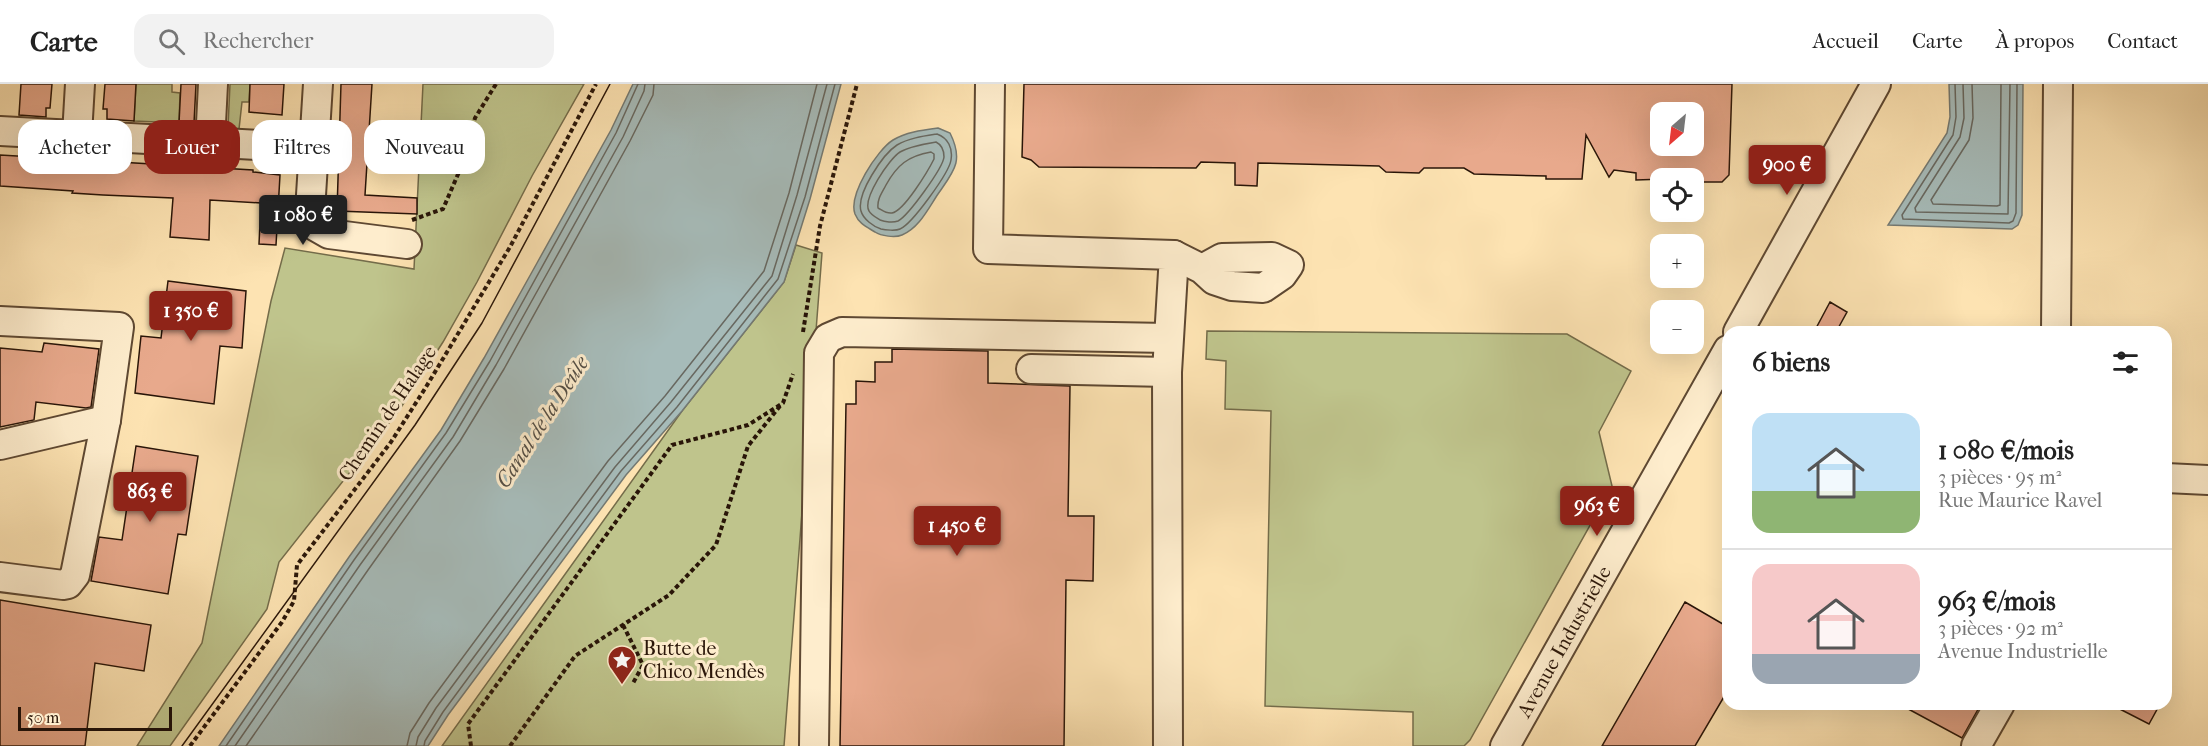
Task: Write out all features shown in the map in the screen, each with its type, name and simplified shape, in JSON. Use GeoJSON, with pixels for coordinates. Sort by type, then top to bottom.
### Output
{"type":"FeatureCollection","features":[{"type":"Feature","properties":{"kind":"street"},"geometry":{"type":"LineString","coordinates":[[78,120],[80,84]]}},
{"type":"Feature","properties":{"kind":"street"},"geometry":{"type":"LineString","coordinates":[[211,120],[213,84]]}},
{"type":"Feature","properties":{"kind":"street"},"geometry":{"type":"LineString","coordinates":[[316,120],[318,84]]}},
{"type":"Feature","properties":{"kind":"street"},"geometry":{"type":"LineString","coordinates":[[990,84],[988,249],[1174,255],[1202,269]]}},
{"type":"Feature","properties":{"kind":"street"},"geometry":{"type":"LineString","coordinates":[[1741,326],[1876,84]]}},
{"type":"Feature","properties":{"kind":"street"},"geometry":{"type":"LineString","coordinates":[[2056,326],[2058,84]]}},
{"type":"Feature","properties":{"kind":"street"},"geometry":{"type":"LineString","coordinates":[[0,130],[18,131]]}},
{"type":"Feature","properties":{"kind":"street"},"geometry":{"type":"LineString","coordinates":[[312,174],[310,211],[315,226],[329,234],[407,244]]}},
{"type":"Feature","properties":{"kind":"street"},"geometry":{"type":"LineString","coordinates":[[1168,746],[1167,372],[1174,255]]}},
{"type":"Feature","properties":{"kind":"street"},"geometry":{"type":"LineString","coordinates":[[0,321],[119,327],[106,420],[76,570],[72,580],[68,584],[56,585],[0,577]]}},
{"type":"Feature","properties":{"kind":"street"},"geometry":{"type":"LineString","coordinates":[[814,746],[819,353],[828,338],[843,332],[1168,338]]}},
{"type":"Feature","properties":{"kind":"street","name":"Avenue Industrielle"},"geometry":{"type":"LineString","coordinates":[[1505,746],[1722,361]]}},
{"type":"Feature","properties":{"kind":"street"},"geometry":{"type":"LineString","coordinates":[[1031,369],[1167,372]]}},
{"type":"Feature","properties":{"kind":"street"},"geometry":{"type":"LineString","coordinates":[[0,445],[106,420]]}},
{"type":"Feature","properties":{"kind":"street"},"geometry":{"type":"LineString","coordinates":[[2172,478],[2208,480]]}},
{"type":"Feature","properties":{"kind":"street"},"geometry":{"type":"LineString","coordinates":[[1976,746],[1997,710]]}},
{"type":"Feature","properties":{"kind":"path"},"geometry":{"type":"LineString","coordinates":[[442,209],[465,158],[475,118],[496,84]]}},
{"type":"Feature","properties":{"kind":"path","name":"Chemin de Halage"},"geometry":{"type":"LineString","coordinates":[[190,746],[282,622],[294,601],[297,565],[391,442],[426,387],[510,247],[596,84]]}},
{"type":"Feature","properties":{"kind":"path"},"geometry":{"type":"LineString","coordinates":[[802,339],[820,226],[857,84]]}},
{"type":"Feature","properties":{"kind":"path"},"geometry":{"type":"LineString","coordinates":[[510,746],[575,656],[669,595],[716,546],[748,446],[783,404],[794,372]]}},
{"type":"Feature","properties":{"kind":"path"},"geometry":{"type":"LineString","coordinates":[[471,746],[468,724],[672,445],[748,425],[783,404]]}},
{"type":"Feature","properties":{"kind":"path"},"geometry":{"type":"LineString","coordinates":[[623,625],[643,665],[632,685]]}},
{"type":"Feature","properties":{"kind":"green space"},"geometry":{"type":"Polygon","coordinates":[[[136,84],[172,84],[172,92],[180,93],[179,120],[134,121],[136,84]]]}},
{"type":"Feature","properties":{"kind":"green space"},"geometry":{"type":"Polygon","coordinates":[[[230,84],[250,84],[249,102],[242,102],[240,120],[228,120],[230,84]]]}},
{"type":"Feature","properties":{"kind":"green space"},"geometry":{"type":"Polygon","coordinates":[[[423,84],[584,84],[443,342],[400,409],[279,562],[267,609],[170,746],[137,746],[202,643],[271,301],[285,248],[414,269],[419,174],[485,174],[485,120],[421,120],[423,84]]]}},
{"type":"Feature","properties":{"kind":"green space"},"geometry":{"type":"Polygon","coordinates":[[[796,245],[822,253],[784,746],[442,746],[682,411],[784,282],[796,245]]]}},
{"type":"Feature","properties":{"kind":"green space"},"geometry":{"type":"Polygon","coordinates":[[[1207,331],[1567,334],[1631,371],[1599,432],[1612,486],[1470,740],[1464,746],[1413,746],[1413,712],[1265,706],[1271,411],[1225,409],[1226,361],[1206,359],[1207,331]]]}},
{"type":"Feature","properties":{"kind":"water","name":"Canal de la Deûle"},"geometry":{"type":"Polygon","coordinates":[[[633,84],[841,84],[810,199],[784,282],[682,411],[626,475],[448,715],[428,746],[219,746],[349,557],[441,430],[484,358],[611,130],[633,84]]]}},
{"type":"Feature","properties":{"kind":"water"},"geometry":{"type":"Polygon","coordinates":[[[1949,84],[2023,84],[2022,215],[2018,225],[2012,229],[1888,225],[1947,133],[1950,117],[1949,84]]]}},
{"type":"Feature","properties":{"kind":"water"},"geometry":{"type":"Polygon","coordinates":[[[938,128],[950,133],[957,159],[953,172],[923,217],[908,232],[896,236],[881,235],[864,225],[855,214],[856,196],[865,174],[879,153],[898,137],[938,128]]]}},
{"type":"Feature","properties":{"kind":"building"},"geometry":{"type":"Polygon","coordinates":[[[21,84],[52,84],[50,108],[46,108],[46,117],[19,115],[21,84]]]}},
{"type":"Feature","properties":{"kind":"building"},"geometry":{"type":"Polygon","coordinates":[[[105,84],[136,84],[134,121],[107,119],[107,109],[103,109],[105,84]]]}},
{"type":"Feature","properties":{"kind":"building"},"geometry":{"type":"Polygon","coordinates":[[[181,84],[196,84],[194,120],[179,120],[181,84]]]}},
{"type":"Feature","properties":{"kind":"building"},"geometry":{"type":"Polygon","coordinates":[[[250,84],[284,84],[282,115],[249,112],[250,84]]]}},
{"type":"Feature","properties":{"kind":"building"},"geometry":{"type":"Polygon","coordinates":[[[341,84],[372,84],[370,120],[364,120],[365,195],[417,198],[417,214],[337,211],[338,174],[352,174],[352,120],[340,120],[341,84]]]}},
{"type":"Feature","properties":{"kind":"building"},"geometry":{"type":"Polygon","coordinates":[[[1024,84],[1732,84],[1729,175],[1722,182],[1704,182],[1704,168],[1650,168],[1650,180],[1636,180],[1636,173],[1614,170],[1609,177],[1586,135],[1582,179],[1474,174],[1464,168],[1424,168],[1419,173],[1386,172],[1379,166],[1258,163],[1257,186],[1235,185],[1235,163],[1201,162],[1196,168],[1039,167],[1031,160],[1022,157],[1024,84]]]}},
{"type":"Feature","properties":{"kind":"building"},"geometry":{"type":"Polygon","coordinates":[[[0,155],[18,156],[18,174],[132,174],[132,163],[144,164],[144,174],[240,174],[240,169],[252,170],[252,174],[280,175],[276,245],[259,244],[261,203],[210,200],[209,240],[170,237],[173,198],[72,193],[73,191],[0,186],[0,155]]]}},
{"type":"Feature","properties":{"kind":"building"},"geometry":{"type":"Polygon","coordinates":[[[168,281],[246,291],[242,348],[220,346],[214,404],[135,393],[141,336],[161,338],[168,281]]]}},
{"type":"Feature","properties":{"kind":"building"},"geometry":{"type":"Polygon","coordinates":[[[1830,302],[1847,312],[1839,326],[1817,326],[1830,302]]]}},
{"type":"Feature","properties":{"kind":"building"},"geometry":{"type":"Polygon","coordinates":[[[44,343],[99,349],[91,407],[36,402],[34,420],[0,427],[0,348],[42,352],[44,343]]]}},
{"type":"Feature","properties":{"kind":"building"},"geometry":{"type":"Polygon","coordinates":[[[892,349],[988,351],[988,383],[1070,386],[1068,516],[1094,516],[1093,581],[1066,580],[1064,746],[840,746],[846,404],[856,404],[856,381],[875,382],[875,362],[892,362],[892,349]]]}},
{"type":"Feature","properties":{"kind":"building"},"geometry":{"type":"Polygon","coordinates":[[[136,446],[198,456],[186,535],[178,534],[168,594],[91,581],[99,537],[122,540],[136,446]]]}},
{"type":"Feature","properties":{"kind":"building"},"geometry":{"type":"Polygon","coordinates":[[[0,600],[151,625],[144,671],[95,663],[85,746],[0,746],[0,600]]]}},
{"type":"Feature","properties":{"kind":"building"},"geometry":{"type":"Polygon","coordinates":[[[1685,602],[1722,624],[1722,700],[1695,746],[1602,746],[1685,602]]]}},
{"type":"Feature","properties":{"kind":"building"},"geometry":{"type":"Polygon","coordinates":[[[1910,710],[1978,710],[1962,738],[1910,710]]]}},
{"type":"Feature","properties":{"kind":"building"},"geometry":{"type":"Polygon","coordinates":[[[2122,710],[2157,710],[2149,724],[2122,710]]]}},
{"type":"Feature","properties":{"kind":"tram line"},"geometry":{"type":"LineString","coordinates":[[182,746],[415,425],[482,323],[610,84]]}},
{"type":"Feature","properties":{"kind":"place","name":"Butte de Chico Mendès"},"geometry":{"type":"Point","coordinates":[622,686]}}]}
